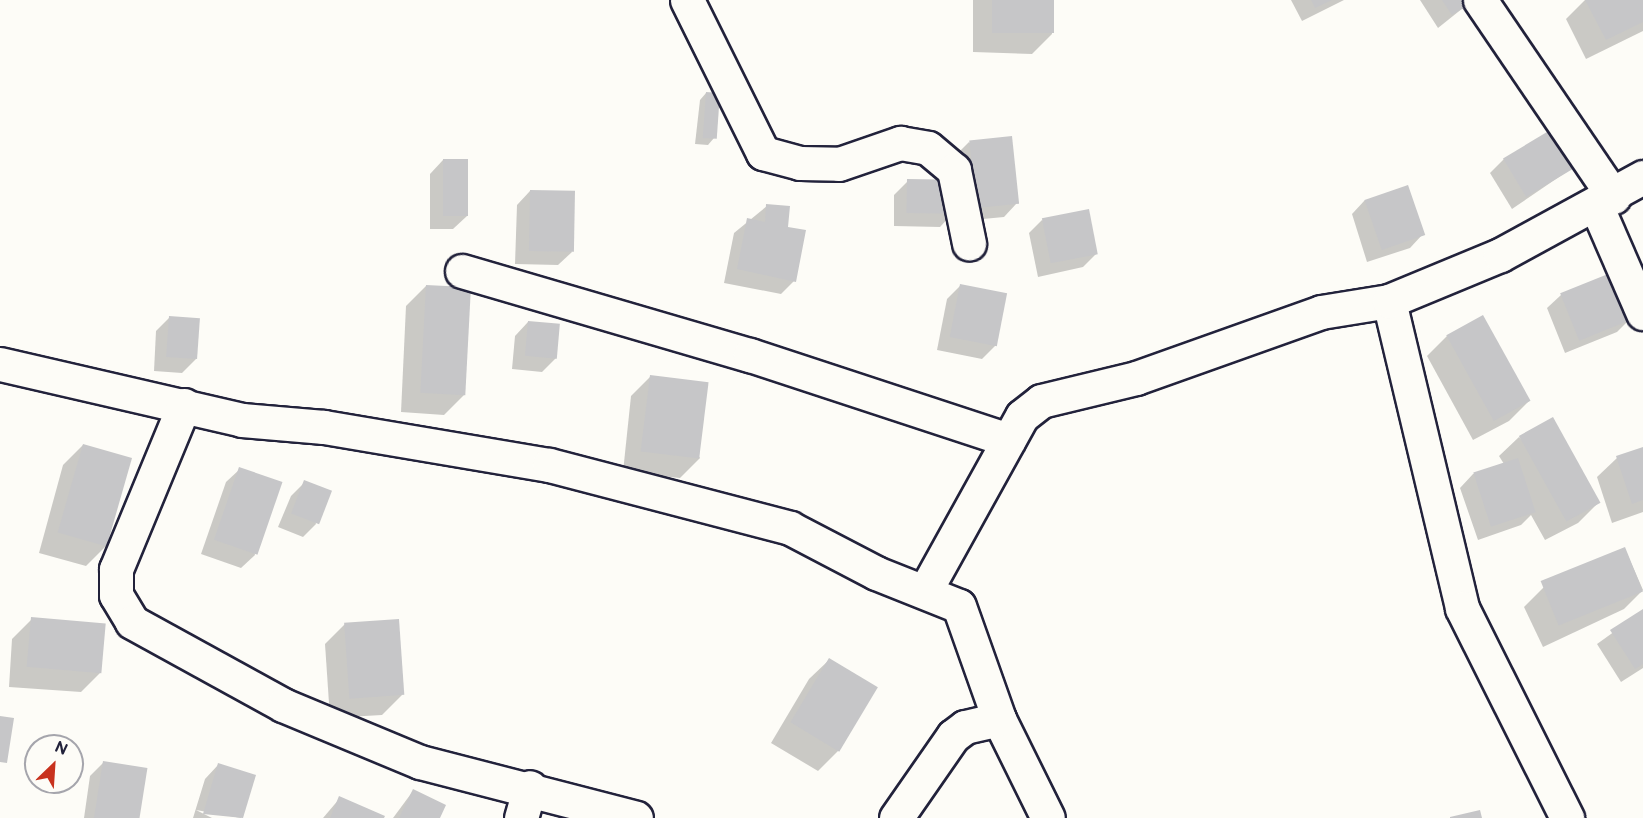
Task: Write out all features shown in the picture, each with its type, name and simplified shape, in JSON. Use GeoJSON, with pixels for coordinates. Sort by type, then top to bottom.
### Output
{"type":"FeatureCollection","features":[{"type":"Feature","properties":{"kind":"street"},"geometry":{"type":"LineString","coordinates":[[687,0],[763,153],[800,163],[839,164],[900,143],[928,148],[954,170],[969,243]]}},
{"type":"Feature","properties":{"kind":"street"},"geometry":{"type":"LineString","coordinates":[[1480,0],[1605,201],[1643,313]]}},
{"type":"Feature","properties":{"kind":"street"},"geometry":{"type":"LineString","coordinates":[[925,591],[1022,416],[1059,393],[1136,378],[1321,312],[1389,301],[1500,255],[1605,201],[1643,177]]}},
{"type":"Feature","properties":{"kind":"street"},"geometry":{"type":"LineString","coordinates":[[462,271],[750,355],[1008,440]]}},
{"type":"Feature","properties":{"kind":"street"},"geometry":{"type":"LineString","coordinates":[[1389,301],[1462,608],[1567,818]]}},
{"type":"Feature","properties":{"kind":"street"},"geometry":{"type":"LineString","coordinates":[[0,364],[242,420],[324,427],[549,465],[773,522],[925,591],[948,599],[967,615],[999,719],[1048,818]]}},
{"type":"Feature","properties":{"kind":"street"},"geometry":{"type":"LineString","coordinates":[[184,405],[116,569],[116,595],[132,622],[283,705],[420,762],[530,787],[636,818]]}},
{"type":"Feature","properties":{"kind":"street"},"geometry":{"type":"LineString","coordinates":[[896,818],[953,736],[965,727],[999,719]]}},
{"type":"Feature","properties":{"kind":"street"},"geometry":{"type":"LineString","coordinates":[[522,818],[530,787]]}},
{"type":"Feature","properties":{"kind":"building"},"geometry":{"type":"Polygon","coordinates":[[[992,0],[1054,0],[1054,33],[992,33],[992,0]]]}},
{"type":"Feature","properties":{"kind":"building"},"geometry":{"type":"Polygon","coordinates":[[[1311,0],[1332,0],[1315,8],[1311,0]]]}},
{"type":"Feature","properties":{"kind":"building"},"geometry":{"type":"Polygon","coordinates":[[[1442,0],[1468,0],[1470,4],[1452,15],[1442,0]]]}},
{"type":"Feature","properties":{"kind":"building"},"geometry":{"type":"Polygon","coordinates":[[[1585,0],[1643,0],[1643,22],[1606,40],[1585,0]]]}},
{"type":"Feature","properties":{"kind":"building"},"geometry":{"type":"Polygon","coordinates":[[[706,92],[720,93],[717,139],[703,138],[706,92]]]}},
{"type":"Feature","properties":{"kind":"building"},"geometry":{"type":"Polygon","coordinates":[[[1557,126],[1580,165],[1526,197],[1503,158],[1557,126]]]}},
{"type":"Feature","properties":{"kind":"building"},"geometry":{"type":"Polygon","coordinates":[[[1012,136],[1019,204],[976,208],[969,140],[1012,136]]]}},
{"type":"Feature","properties":{"kind":"building"},"geometry":{"type":"Polygon","coordinates":[[[443,159],[468,159],[468,216],[443,216],[443,159]]]}},
{"type":"Feature","properties":{"kind":"building"},"geometry":{"type":"Polygon","coordinates":[[[907,179],[955,180],[954,214],[906,213],[907,179]]]}},
{"type":"Feature","properties":{"kind":"building"},"geometry":{"type":"Polygon","coordinates":[[[1408,185],[1425,235],[1382,250],[1365,200],[1408,185]]]}},
{"type":"Feature","properties":{"kind":"building"},"geometry":{"type":"Polygon","coordinates":[[[530,190],[575,191],[574,252],[529,251],[530,190]]]}},
{"type":"Feature","properties":{"kind":"building"},"geometry":{"type":"Polygon","coordinates":[[[766,204],[790,206],[788,227],[806,230],[796,282],[737,269],[747,218],[765,222],[766,204]]]}},
{"type":"Feature","properties":{"kind":"building"},"geometry":{"type":"Polygon","coordinates":[[[1089,209],[1098,254],[1051,263],[1042,218],[1089,209]]]}},
{"type":"Feature","properties":{"kind":"building"},"geometry":{"type":"Polygon","coordinates":[[[1613,272],[1632,319],[1579,341],[1560,293],[1613,272]]]}},
{"type":"Feature","properties":{"kind":"building"},"geometry":{"type":"Polygon","coordinates":[[[960,284],[1007,293],[997,346],[950,337],[960,284]]]}},
{"type":"Feature","properties":{"kind":"building"},"geometry":{"type":"Polygon","coordinates":[[[426,285],[471,287],[465,395],[420,393],[426,285]]]}},
{"type":"Feature","properties":{"kind":"building"},"geometry":{"type":"Polygon","coordinates":[[[1483,315],[1531,401],[1494,421],[1446,335],[1483,315]]]}},
{"type":"Feature","properties":{"kind":"building"},"geometry":{"type":"Polygon","coordinates":[[[169,316],[200,318],[197,359],[166,357],[169,316]]]}},
{"type":"Feature","properties":{"kind":"building"},"geometry":{"type":"Polygon","coordinates":[[[528,321],[560,324],[557,359],[525,356],[528,321]]]}},
{"type":"Feature","properties":{"kind":"building"},"geometry":{"type":"Polygon","coordinates":[[[650,375],[709,382],[699,459],[641,451],[650,375]]]}},
{"type":"Feature","properties":{"kind":"building"},"geometry":{"type":"Polygon","coordinates":[[[1553,417],[1601,503],[1566,522],[1519,436],[1553,417]]]}},
{"type":"Feature","properties":{"kind":"building"},"geometry":{"type":"Polygon","coordinates":[[[83,444],[132,458],[107,546],[58,532],[83,444]]]}},
{"type":"Feature","properties":{"kind":"building"},"geometry":{"type":"Polygon","coordinates":[[[1643,447],[1643,500],[1632,504],[1616,456],[1643,447]]]}},
{"type":"Feature","properties":{"kind":"building"},"geometry":{"type":"Polygon","coordinates":[[[1518,458],[1536,512],[1491,527],[1473,473],[1518,458]]]}},
{"type":"Feature","properties":{"kind":"building"},"geometry":{"type":"Polygon","coordinates":[[[239,467],[282,482],[257,555],[214,540],[239,467]]]}},
{"type":"Feature","properties":{"kind":"building"},"geometry":{"type":"Polygon","coordinates":[[[304,480],[332,491],[319,524],[291,514],[304,480]]]}},
{"type":"Feature","properties":{"kind":"building"},"geometry":{"type":"Polygon","coordinates":[[[1625,547],[1643,592],[1559,626],[1541,581],[1625,547]]]}},
{"type":"Feature","properties":{"kind":"building"},"geometry":{"type":"Polygon","coordinates":[[[1643,609],[1643,664],[1635,669],[1610,630],[1643,609]]]}},
{"type":"Feature","properties":{"kind":"building"},"geometry":{"type":"Polygon","coordinates":[[[31,617],[106,624],[101,673],[27,667],[31,617]]]}},
{"type":"Feature","properties":{"kind":"building"},"geometry":{"type":"Polygon","coordinates":[[[399,619],[404,695],[349,699],[344,623],[399,619]]]}},
{"type":"Feature","properties":{"kind":"building"},"geometry":{"type":"Polygon","coordinates":[[[829,658],[878,687],[839,752],[790,722],[829,658]]]}},
{"type":"Feature","properties":{"kind":"building"},"geometry":{"type":"Polygon","coordinates":[[[0,716],[14,718],[7,763],[0,762],[0,716]]]}},
{"type":"Feature","properties":{"kind":"building"},"geometry":{"type":"Polygon","coordinates":[[[103,761],[147,768],[140,818],[94,818],[103,761]]]}},
{"type":"Feature","properties":{"kind":"building"},"geometry":{"type":"Polygon","coordinates":[[[218,763],[256,775],[243,818],[203,814],[218,763]]]}},
{"type":"Feature","properties":{"kind":"building"},"geometry":{"type":"Polygon","coordinates":[[[413,789],[446,805],[440,818],[399,818],[413,789]]]}},
{"type":"Feature","properties":{"kind":"building"},"geometry":{"type":"Polygon","coordinates":[[[339,796],[385,816],[384,818],[330,818],[339,796]]]}},
{"type":"Feature","properties":{"kind":"building"},"geometry":{"type":"Polygon","coordinates":[[[1480,810],[1482,818],[1450,818],[1450,817],[1480,810]]]}}]}
